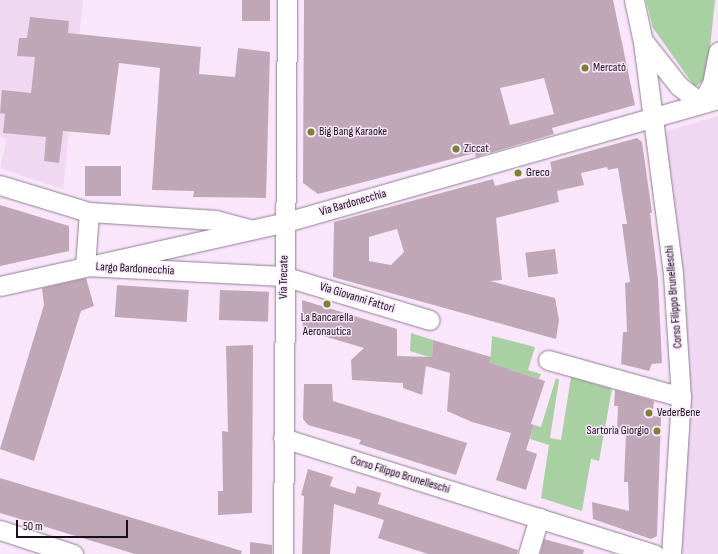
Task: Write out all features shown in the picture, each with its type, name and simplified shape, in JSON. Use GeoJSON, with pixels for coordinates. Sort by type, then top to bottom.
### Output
{"type":"FeatureCollection","features":[{"type":"Feature","properties":{"kind":"street","name":"Via Trecate"},"geometry":{"type":"LineString","coordinates":[[283,554],[283,276],[286,222],[287,0]]}},
{"type":"Feature","properties":{"kind":"street","name":"Corso Filippo Brunelleschi"},"geometry":{"type":"LineString","coordinates":[[634,0],[643,42],[673,274],[681,397],[671,554]]}},
{"type":"Feature","properties":{"kind":"street","name":"Corso Filippo Brunelleschi"},"geometry":{"type":"LineString","coordinates":[[643,42],[679,86],[710,101]]}},
{"type":"Feature","properties":{"kind":"street"},"geometry":{"type":"LineString","coordinates":[[710,101],[718,52]]}},
{"type":"Feature","properties":{"kind":"street","name":"Via Bardonecchia"},"geometry":{"type":"LineString","coordinates":[[0,286],[286,222],[710,101]]}},
{"type":"Feature","properties":{"kind":"street"},"geometry":{"type":"LineString","coordinates":[[0,185],[89,212],[216,220],[251,230]]}},
{"type":"Feature","properties":{"kind":"street","name":"Largo Bardonecchia"},"geometry":{"type":"LineString","coordinates":[[89,212],[85,266],[283,276]]}},
{"type":"Feature","properties":{"kind":"street","name":"Via Giovanni Fattori"},"geometry":{"type":"LineString","coordinates":[[283,276],[430,320]]}},
{"type":"Feature","properties":{"kind":"street"},"geometry":{"type":"LineString","coordinates":[[548,360],[681,397]]}},
{"type":"Feature","properties":{"kind":"street","name":"Corso Filippo Brunelleschi"},"geometry":{"type":"LineString","coordinates":[[283,438],[654,554]]}},
{"type":"Feature","properties":{"kind":"street"},"geometry":{"type":"LineString","coordinates":[[528,554],[539,518]]}},
{"type":"Feature","properties":{"kind":"street"},"geometry":{"type":"LineString","coordinates":[[0,530],[73,554]]}},
{"type":"Feature","properties":{"kind":"shaded area"},"geometry":{"type":"Polygon","coordinates":[[[0,0],[83,0],[63,189],[0,168],[7,139],[0,137],[0,0]]]}},
{"type":"Feature","properties":{"kind":"shaded area"},"geometry":{"type":"Polygon","coordinates":[[[718,116],[718,554],[678,554],[688,401],[664,132],[718,116]]]}},
{"type":"Feature","properties":{"kind":"green space"},"geometry":{"type":"Polygon","coordinates":[[[646,0],[715,0],[707,78],[695,87],[653,28],[646,0]]]}},
{"type":"Feature","properties":{"kind":"green space"},"geometry":{"type":"Polygon","coordinates":[[[411,333],[433,340],[432,358],[410,351],[411,333]]]}},
{"type":"Feature","properties":{"kind":"green space"},"geometry":{"type":"Polygon","coordinates":[[[492,336],[535,347],[528,370],[541,374],[539,379],[507,369],[490,367],[492,336]]]}},
{"type":"Feature","properties":{"kind":"green space"},"geometry":{"type":"Polygon","coordinates":[[[571,377],[612,389],[599,461],[591,459],[582,511],[541,498],[549,445],[530,439],[534,425],[541,427],[556,378],[559,380],[550,438],[561,440],[571,377]]]}},
{"type":"Feature","properties":{"kind":"building"},"geometry":{"type":"Polygon","coordinates":[[[242,0],[270,0],[270,21],[242,21],[242,0]]]}},
{"type":"Feature","properties":{"kind":"building"},"geometry":{"type":"Polygon","coordinates":[[[304,0],[613,0],[635,105],[552,128],[554,134],[476,157],[475,153],[318,194],[303,183],[304,0]],[[544,78],[500,88],[510,125],[554,114],[544,78]]]}},
{"type":"Feature","properties":{"kind":"building"},"geometry":{"type":"Polygon","coordinates":[[[30,17],[69,21],[68,33],[201,47],[199,74],[235,77],[238,48],[270,52],[266,198],[193,197],[194,191],[152,190],[160,68],[119,63],[110,135],[63,131],[59,163],[44,161],[46,137],[3,133],[5,114],[0,113],[2,90],[31,93],[35,57],[17,56],[19,38],[27,38],[30,17]]]}},
{"type":"Feature","properties":{"kind":"building"},"geometry":{"type":"Polygon","coordinates":[[[637,138],[642,142],[652,213],[650,213],[658,280],[662,363],[652,364],[649,371],[621,364],[623,332],[627,332],[625,283],[630,282],[622,224],[627,224],[618,168],[608,170],[607,167],[581,173],[584,185],[557,191],[559,202],[496,218],[502,280],[490,281],[555,298],[559,320],[556,339],[333,277],[334,222],[493,179],[495,186],[552,171],[550,162],[637,138]],[[397,229],[369,237],[369,261],[391,265],[404,252],[397,229]]]}},
{"type":"Feature","properties":{"kind":"building"},"geometry":{"type":"Polygon","coordinates":[[[85,166],[121,166],[121,196],[85,196],[85,166]]]}},
{"type":"Feature","properties":{"kind":"building"},"geometry":{"type":"Polygon","coordinates":[[[0,205],[69,226],[69,251],[0,266],[0,205]]]}},
{"type":"Feature","properties":{"kind":"building"},"geometry":{"type":"Polygon","coordinates":[[[555,249],[558,274],[528,277],[525,253],[555,249]]]}},
{"type":"Feature","properties":{"kind":"building"},"geometry":{"type":"Polygon","coordinates":[[[86,278],[94,306],[81,311],[34,461],[0,449],[44,305],[42,288],[86,278]]]}},
{"type":"Feature","properties":{"kind":"building"},"geometry":{"type":"Polygon","coordinates":[[[117,285],[189,290],[187,322],[115,317],[117,285]]]}},
{"type":"Feature","properties":{"kind":"building"},"geometry":{"type":"Polygon","coordinates":[[[220,290],[269,292],[268,322],[219,320],[220,290]]]}},
{"type":"Feature","properties":{"kind":"building"},"geometry":{"type":"Polygon","coordinates":[[[302,300],[397,329],[397,356],[432,357],[433,340],[491,357],[490,363],[545,381],[531,424],[534,425],[526,450],[537,454],[526,490],[496,480],[511,433],[472,422],[447,411],[450,373],[426,366],[422,395],[403,388],[403,383],[352,380],[351,360],[364,348],[303,330],[302,300]]]}},
{"type":"Feature","properties":{"kind":"building"},"geometry":{"type":"Polygon","coordinates":[[[253,345],[252,513],[218,515],[218,491],[223,491],[222,431],[228,432],[226,346],[253,345]]]}},
{"type":"Feature","properties":{"kind":"building"},"geometry":{"type":"Polygon","coordinates":[[[304,384],[332,384],[333,401],[467,443],[456,475],[359,444],[361,440],[308,425],[303,419],[304,384]]]}},
{"type":"Feature","properties":{"kind":"building"},"geometry":{"type":"Polygon","coordinates":[[[615,390],[654,401],[652,416],[661,417],[657,536],[651,539],[593,519],[592,502],[629,511],[628,482],[624,482],[626,432],[617,431],[618,406],[614,406],[615,390]]]}},
{"type":"Feature","properties":{"kind":"building"},"geometry":{"type":"Polygon","coordinates":[[[308,469],[333,477],[330,486],[355,494],[357,486],[381,493],[378,504],[518,550],[517,554],[428,554],[378,538],[384,520],[334,504],[330,554],[302,554],[304,496],[301,495],[308,469]]]}},
{"type":"Feature","properties":{"kind":"building"},"geometry":{"type":"Polygon","coordinates":[[[0,478],[242,551],[241,554],[135,554],[0,513],[0,478]]]}},
{"type":"Feature","properties":{"kind":"building"},"geometry":{"type":"Polygon","coordinates":[[[544,539],[584,550],[583,554],[540,554],[544,539]]]}},
{"type":"Feature","properties":{"kind":"building"},"geometry":{"type":"Polygon","coordinates":[[[250,542],[272,545],[272,554],[250,554],[250,542]]]}},
{"type":"Feature","properties":{"kind":"place","name":"Mercatò"},"geometry":{"type":"Point","coordinates":[585,68]}},
{"type":"Feature","properties":{"kind":"place","name":"Big Bang Karaoke"},"geometry":{"type":"Point","coordinates":[311,132]}},
{"type":"Feature","properties":{"kind":"place","name":"Ziccat"},"geometry":{"type":"Point","coordinates":[456,149]}},
{"type":"Feature","properties":{"kind":"place","name":"Greco"},"geometry":{"type":"Point","coordinates":[518,173]}},
{"type":"Feature","properties":{"kind":"place","name":"La Bancarella Aeronautica"},"geometry":{"type":"Point","coordinates":[327,304]}},
{"type":"Feature","properties":{"kind":"place","name":"VederBene"},"geometry":{"type":"Point","coordinates":[649,413]}},
{"type":"Feature","properties":{"kind":"place","name":"Sartoria Giorgio"},"geometry":{"type":"Point","coordinates":[657,431]}}]}
